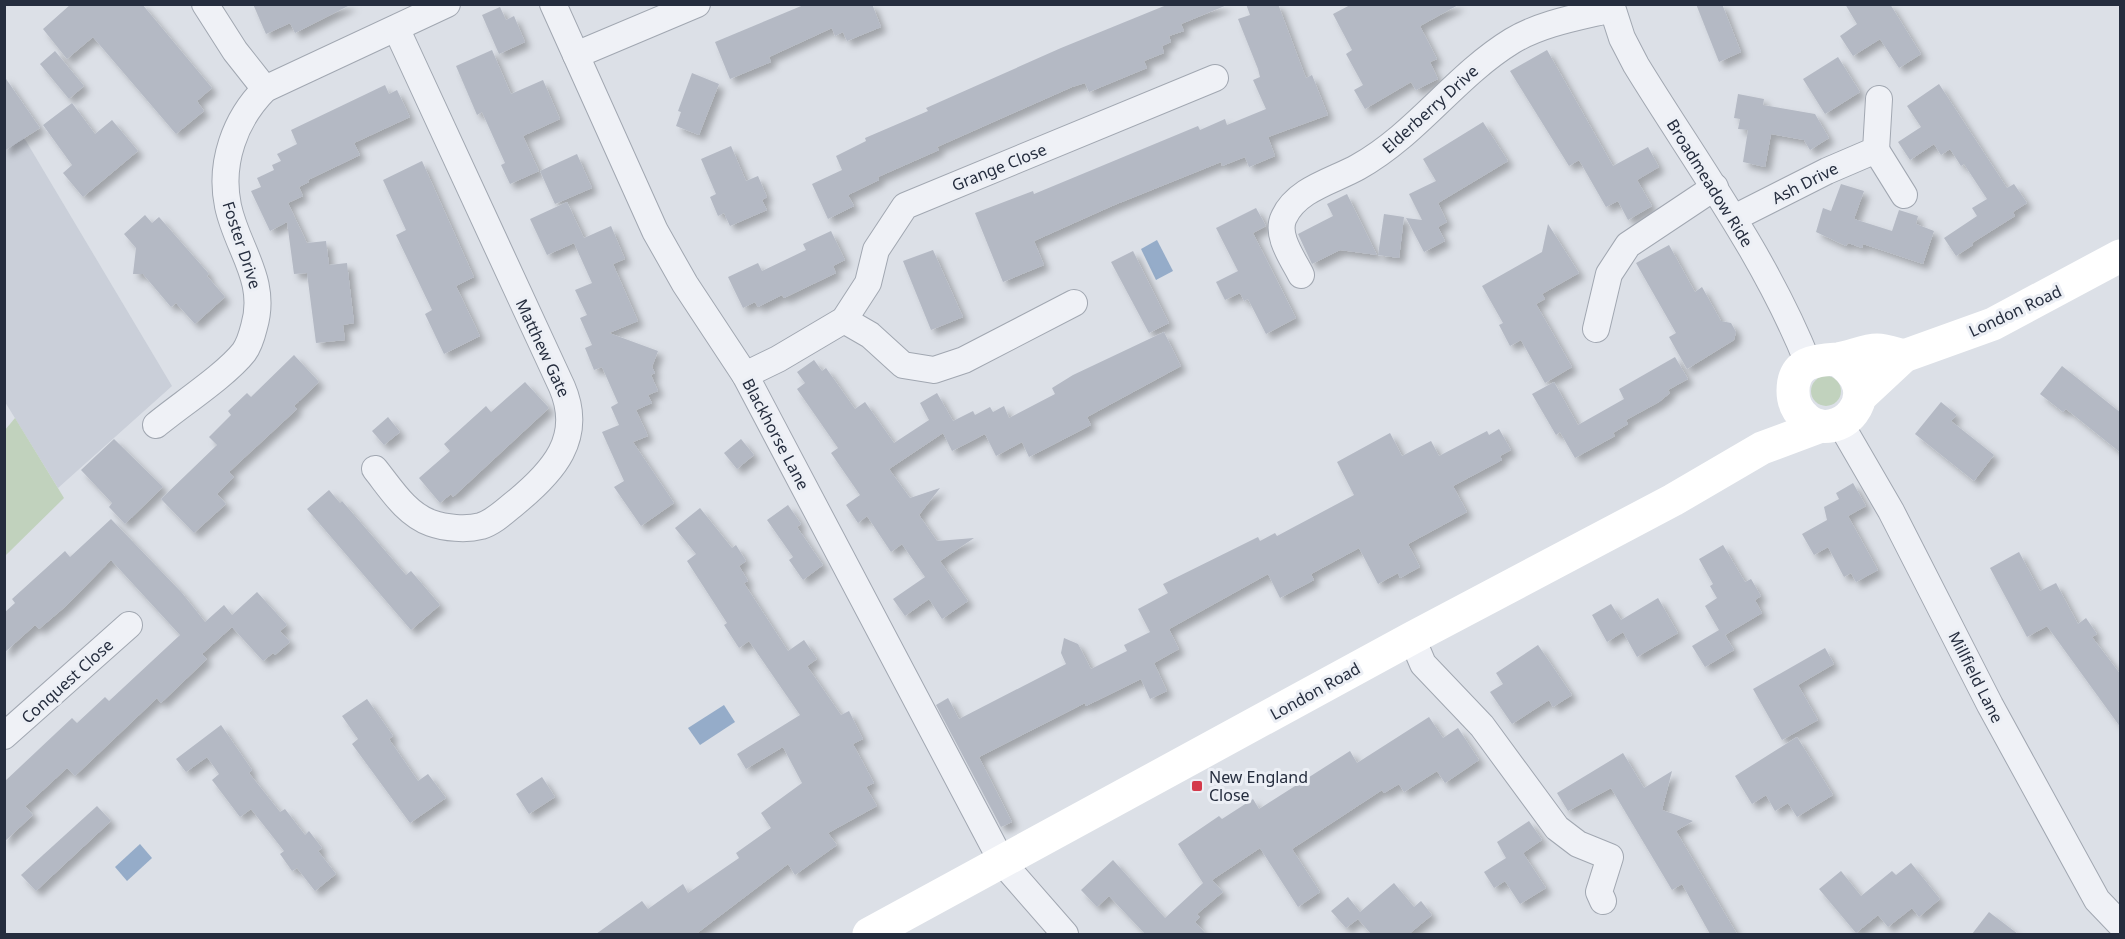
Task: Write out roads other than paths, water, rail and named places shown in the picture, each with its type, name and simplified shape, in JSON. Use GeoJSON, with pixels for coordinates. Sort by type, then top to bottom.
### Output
{"type":"FeatureCollection","features":[{"type":"Feature","properties":{"kind":"main road","name":"London Road"},"geometry":{"type":"LineString","coordinates":[[869,934],[1412,638],[1673,500],[1762,448],[1831,424],[1855,411],[1860,397],[1904,356],[1994,324],[2121,256]]}},
{"type":"Feature","properties":{"kind":"main road"},"geometry":{"type":"LineString","coordinates":[[1831,424],[1810,422],[1798,412],[1792,399],[1792,385],[1799,371],[1822,361],[1877,350],[1904,356]]}},
{"type":"Feature","properties":{"kind":"main road"},"geometry":{"type":"LineString","coordinates":[[1822,361],[1851,368],[1857,378],[1860,397]]}},
{"type":"Feature","properties":{"kind":"main road"},"geometry":{"type":"LineString","coordinates":[[1762,448],[1770,426],[1792,399]]}},
{"type":"Feature","properties":{"kind":"street"},"geometry":{"type":"LineString","coordinates":[[205,4],[235,51],[265,89]]}},
{"type":"Feature","properties":{"kind":"street","name":"Foster Drive"},"geometry":{"type":"LineString","coordinates":[[156,425],[244,351],[258,317],[258,285],[228,207],[226,171],[237,129],[254,100],[265,89],[397,30],[447,4]]}},
{"type":"Feature","properties":{"kind":"street","name":"Blackhorse Lane"},"geometry":{"type":"LineString","coordinates":[[553,4],[655,231],[685,284],[745,375],[1002,862],[1065,934]]}},
{"type":"Feature","properties":{"kind":"street"},"geometry":{"type":"LineString","coordinates":[[576,55],[697,4]]}},
{"type":"Feature","properties":{"kind":"street","name":"Broadmeadow Ride"},"geometry":{"type":"LineString","coordinates":[[1611,7],[1636,65],[1715,187],[1770,283],[1822,361]]}},
{"type":"Feature","properties":{"kind":"street","name":"Elderberry Drive"},"geometry":{"type":"LineString","coordinates":[[1301,275],[1284,241],[1281,226],[1287,210],[1300,196],[1381,153],[1488,57],[1515,39],[1558,22],[1611,7]]}},
{"type":"Feature","properties":{"kind":"street","name":"Matthew Gate"},"geometry":{"type":"LineString","coordinates":[[375,469],[403,505],[429,522],[447,527],[481,526],[497,518],[550,472],[565,443],[570,415],[562,387],[397,30]]}},
{"type":"Feature","properties":{"kind":"street","name":"Grange Close"},"geometry":{"type":"LineString","coordinates":[[745,375],[778,359],[844,320],[868,283],[876,250],[889,227],[905,206],[1215,78]]}},
{"type":"Feature","properties":{"kind":"street"},"geometry":{"type":"LineString","coordinates":[[1879,99],[1876,150],[1904,195]]}},
{"type":"Feature","properties":{"kind":"street","name":"Ash Drive"},"geometry":{"type":"LineString","coordinates":[[1734,218],[1827,171],[1876,150]]}},
{"type":"Feature","properties":{"kind":"street"},"geometry":{"type":"LineString","coordinates":[[1596,329],[1609,274],[1629,245],[1715,187]]}},
{"type":"Feature","properties":{"kind":"street"},"geometry":{"type":"LineString","coordinates":[[844,320],[870,335],[903,365],[934,369],[964,360],[1074,303]]}},
{"type":"Feature","properties":{"kind":"street","name":"Millfield Lane"},"geometry":{"type":"LineString","coordinates":[[1831,424],[1891,511],[1990,705],[2097,900],[2121,924]]}},
{"type":"Feature","properties":{"kind":"street","name":"Conquest Close"},"geometry":{"type":"LineString","coordinates":[[4,736],[129,625]]}},
{"type":"Feature","properties":{"kind":"street"},"geometry":{"type":"LineString","coordinates":[[1412,638],[1424,664],[1482,726],[1557,828],[1578,844],[1610,856],[1599,892],[1602,902]]}},
{"type":"Feature","properties":{"kind":"water"},"geometry":{"type":"Polygon","coordinates":[[[1157,240],[1173,271],[1156,280],[1141,249],[1157,240]]]}},
{"type":"Feature","properties":{"kind":"water"},"geometry":{"type":"Polygon","coordinates":[[[724,705],[735,722],[700,745],[688,728],[724,705]]]}},
{"type":"Feature","properties":{"kind":"water"},"geometry":{"type":"Polygon","coordinates":[[[140,844],[152,858],[127,881],[115,867],[140,844]]]}},
{"type":"Feature","properties":{"kind":"place","name":"New England Close"},"geometry":{"type":"Point","coordinates":[1197,786]}}]}
